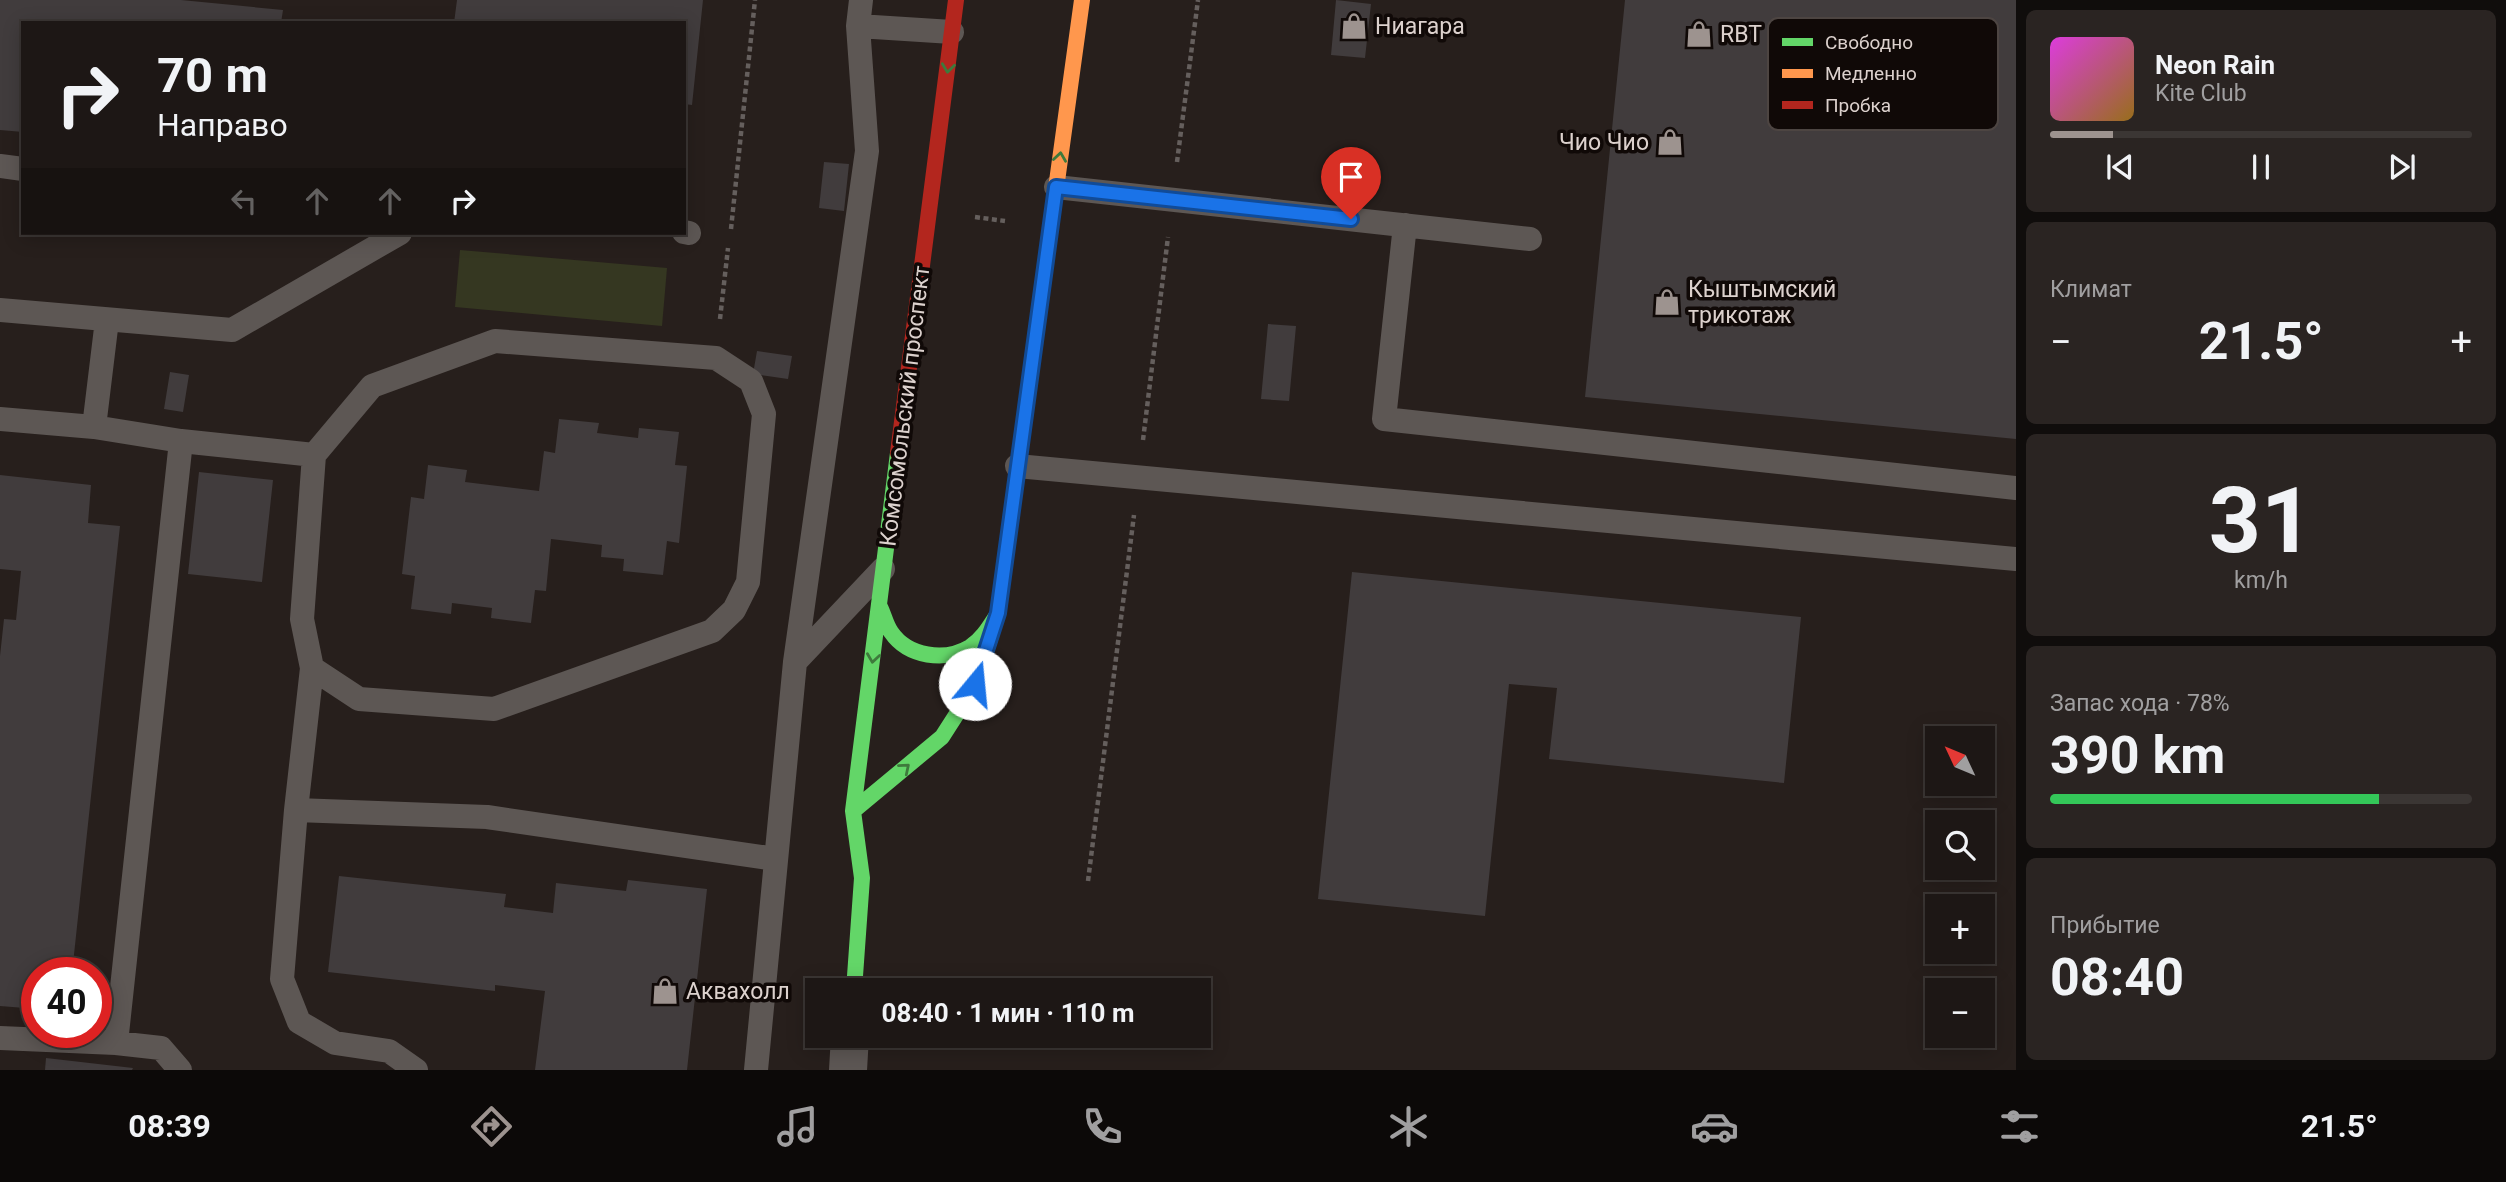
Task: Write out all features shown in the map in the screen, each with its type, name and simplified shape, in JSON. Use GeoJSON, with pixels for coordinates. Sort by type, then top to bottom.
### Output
{"type":"FeatureCollection","features":[{"type":"Feature","properties":{"kind":"street","name":"Комсомольский проспект"},"geometry":{"type":"LineString","coordinates":[[854,978],[862,878],[853,811],[956,0]]}},
{"type":"Feature","properties":{"kind":"street"},"geometry":{"type":"LineString","coordinates":[[853,811],[942,737],[975,684],[998,613],[1082,0]]}},
{"type":"Feature","properties":{"kind":"street"},"geometry":{"type":"LineString","coordinates":[[880,607],[891,632],[904,645],[917,652],[934,655],[956,654],[972,645],[987,632],[998,613]]}},
{"type":"Feature","properties":{"kind":"street"},"geometry":{"type":"LineString","coordinates":[[848,1070],[849,1048]]}},
{"type":"Feature","properties":{"kind":"lane"},"geometry":{"type":"LineString","coordinates":[[756,1070],[795,663],[867,151],[858,26],[861,0]]}},
{"type":"Feature","properties":{"kind":"lane"},"geometry":{"type":"LineString","coordinates":[[858,26],[952,32]]}},
{"type":"Feature","properties":{"kind":"lane"},"geometry":{"type":"LineString","coordinates":[[0,166],[21,169]]}},
{"type":"Feature","properties":{"kind":"lane"},"geometry":{"type":"LineString","coordinates":[[1056,187],[1530,239]]}},
{"type":"Feature","properties":{"kind":"lane"},"geometry":{"type":"LineString","coordinates":[[1405,225],[1384,419],[2016,488]]}},
{"type":"Feature","properties":{"kind":"lane"},"geometry":{"type":"LineString","coordinates":[[0,310],[232,330],[397,235]]}},
{"type":"Feature","properties":{"kind":"lane"},"geometry":{"type":"LineString","coordinates":[[94,427],[107,320]]}},
{"type":"Feature","properties":{"kind":"lane"},"geometry":{"type":"LineString","coordinates":[[312,668],[359,699],[494,709],[712,631],[734,610],[748,583],[764,414],[751,381],[716,358],[495,341],[372,386],[314,455],[302,619],[312,668],[296,810],[282,979],[299,1022],[335,1043],[389,1051],[416,1070]]}},
{"type":"Feature","properties":{"kind":"lane"},"geometry":{"type":"LineString","coordinates":[[0,419],[94,427],[181,441],[314,455]]}},
{"type":"Feature","properties":{"kind":"lane"},"geometry":{"type":"LineString","coordinates":[[116,1043],[181,441]]}},
{"type":"Feature","properties":{"kind":"lane"},"geometry":{"type":"LineString","coordinates":[[1017,466],[2016,559]]}},
{"type":"Feature","properties":{"kind":"lane"},"geometry":{"type":"LineString","coordinates":[[795,663],[885,567]]}},
{"type":"Feature","properties":{"kind":"lane"},"geometry":{"type":"LineString","coordinates":[[296,810],[487,817],[776,859]]}},
{"type":"Feature","properties":{"kind":"lane"},"geometry":{"type":"LineString","coordinates":[[0,1038],[116,1043],[160,1048],[180,1070]]}},
{"type":"Feature","properties":{"kind":"path"},"geometry":{"type":"LineString","coordinates":[[716,358],[755,0]]}},
{"type":"Feature","properties":{"kind":"green space"},"geometry":{"type":"Polygon","coordinates":[[[460,250],[667,268],[662,326],[455,307],[460,250]]]}},
{"type":"Feature","properties":{"kind":"building"},"geometry":{"type":"Polygon","coordinates":[[[0,0],[181,0],[283,10],[281,21],[21,21],[21,132],[0,130],[0,0]]]}},
{"type":"Feature","properties":{"kind":"building"},"geometry":{"type":"Polygon","coordinates":[[[457,0],[703,0],[692,105],[686,104],[686,21],[454,21],[457,0]]]}},
{"type":"Feature","properties":{"kind":"building"},"geometry":{"type":"Polygon","coordinates":[[[1336,0],[1371,4],[1365,58],[1331,55],[1336,0]]]}},
{"type":"Feature","properties":{"kind":"building"},"geometry":{"type":"Polygon","coordinates":[[[1625,0],[2016,0],[2016,439],[1585,397],[1625,0]]]}},
{"type":"Feature","properties":{"kind":"building"},"geometry":{"type":"Polygon","coordinates":[[[824,162],[849,164],[844,211],[819,208],[824,162]]]}},
{"type":"Feature","properties":{"kind":"building"},"geometry":{"type":"Polygon","coordinates":[[[1268,324],[1296,326],[1289,401],[1261,399],[1268,324]]]}},
{"type":"Feature","properties":{"kind":"building"},"geometry":{"type":"Polygon","coordinates":[[[757,351],[792,356],[788,379],[753,374],[757,351]]]}},
{"type":"Feature","properties":{"kind":"building"},"geometry":{"type":"Polygon","coordinates":[[[170,372],[189,375],[183,412],[164,409],[170,372]]]}},
{"type":"Feature","properties":{"kind":"building"},"geometry":{"type":"Polygon","coordinates":[[[559,419],[599,423],[597,433],[638,438],[639,428],[679,432],[675,465],[687,466],[679,543],[667,541],[663,575],[623,571],[624,559],[601,557],[602,545],[551,539],[546,591],[535,590],[531,623],[491,618],[492,608],[452,603],[451,614],[411,609],[415,576],[402,574],[411,497],[424,499],[428,465],[467,470],[465,482],[539,491],[544,451],[555,453],[559,419]]]}},
{"type":"Feature","properties":{"kind":"building"},"geometry":{"type":"Polygon","coordinates":[[[199,472],[273,480],[262,582],[188,574],[199,472]]]}},
{"type":"Feature","properties":{"kind":"building"},"geometry":{"type":"Polygon","coordinates":[[[0,475],[91,485],[88,523],[120,526],[74,957],[21,957],[21,1008],[0,1006],[0,656],[4,619],[16,620],[21,571],[0,569],[0,475]]]}},
{"type":"Feature","properties":{"kind":"building"},"geometry":{"type":"Polygon","coordinates":[[[1352,572],[1801,617],[1784,783],[1549,759],[1557,688],[1509,684],[1485,916],[1318,899],[1352,572]]]}},
{"type":"Feature","properties":{"kind":"building"},"geometry":{"type":"Polygon","coordinates":[[[339,876],[506,894],[504,907],[553,913],[556,883],[626,891],[628,880],[707,889],[687,1070],[535,1070],[545,991],[495,985],[495,991],[328,972],[339,876]]]}},
{"type":"Feature","properties":{"kind":"building"},"geometry":{"type":"Polygon","coordinates":[[[46,1058],[133,1068],[45,1070],[46,1058]]]}},
{"type":"Feature","properties":{"kind":"traffic: fast"},"geometry":{"type":"LineString","coordinates":[[853,811],[942,737],[976,684],[998,613],[1039,312]]}},
{"type":"Feature","properties":{"kind":"traffic: fast"},"geometry":{"type":"LineString","coordinates":[[855,978],[862,878],[853,811],[898,453]]}},
{"type":"Feature","properties":{"kind":"traffic: fast"},"geometry":{"type":"LineString","coordinates":[[880,607],[889,629],[898,640],[917,652],[938,655],[960,652],[970,647],[981,638],[995,618]]}},
{"type":"Feature","properties":{"kind":"traffic: slow"},"geometry":{"type":"LineString","coordinates":[[1039,312],[1082,0]]}},
{"type":"Feature","properties":{"kind":"traffic: jam"},"geometry":{"type":"LineString","coordinates":[[898,453],[956,0]]}},
{"type":"Feature","properties":{"kind":"place","name":"Ниагара"},"geometry":{"type":"Point","coordinates":[1354,26]}},
{"type":"Feature","properties":{"kind":"place","name":"RBT"},"geometry":{"type":"Point","coordinates":[1699,34]}},
{"type":"Feature","properties":{"kind":"place","name":"Чио Чио"},"geometry":{"type":"Point","coordinates":[1670,142]}},
{"type":"Feature","properties":{"kind":"place","name":"Кыштымский трикотаж"},"geometry":{"type":"Point","coordinates":[1667,302]}},
{"type":"Feature","properties":{"kind":"place","name":"Аквахолл"},"geometry":{"type":"Point","coordinates":[665,991]}},
{"type":"Feature","properties":{"kind":"route"},"geometry":{"type":"LineString","coordinates":[[975,684],[998,613],[1056,187],[1351,219]]}}]}
